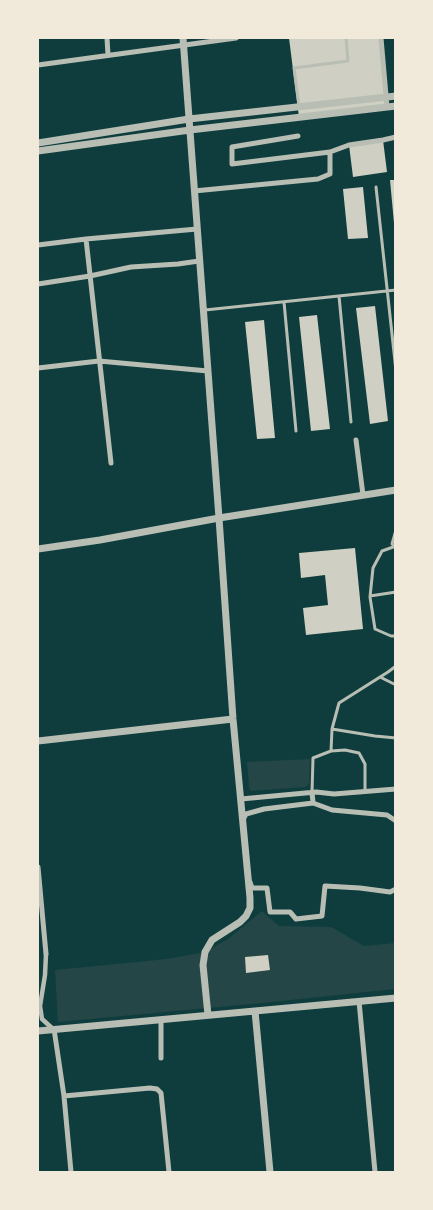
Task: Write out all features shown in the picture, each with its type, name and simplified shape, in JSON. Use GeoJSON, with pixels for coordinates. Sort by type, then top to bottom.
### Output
{"type":"FeatureCollection","features":[{"type":"Feature","properties":{"kind":"street"},"geometry":{"type":"LineString","coordinates":[[108,38],[108,55]]}},
{"type":"Feature","properties":{"kind":"street"},"geometry":{"type":"LineString","coordinates":[[38,65],[108,55],[183,41],[236,38]]}},
{"type":"Feature","properties":{"kind":"street"},"geometry":{"type":"LineString","coordinates":[[381,38],[387,107]]}},
{"type":"Feature","properties":{"kind":"street"},"geometry":{"type":"LineString","coordinates":[[183,41],[250,908],[240,922],[212,940],[205,952],[203,966],[208,1015]]}},
{"type":"Feature","properties":{"kind":"street"},"geometry":{"type":"LineString","coordinates":[[38,143],[189,119],[396,96]]}},
{"type":"Feature","properties":{"kind":"street"},"geometry":{"type":"LineString","coordinates":[[38,151],[190,130],[396,106]]}},
{"type":"Feature","properties":{"kind":"street"},"geometry":{"type":"LineString","coordinates":[[298,136],[232,147],[232,164],[330,152],[348,145],[396,138]]}},
{"type":"Feature","properties":{"kind":"street"},"geometry":{"type":"LineString","coordinates":[[194,191],[318,179],[330,174],[330,152]]}},
{"type":"Feature","properties":{"kind":"street"},"geometry":{"type":"LineString","coordinates":[[38,244],[197,229]]}},
{"type":"Feature","properties":{"kind":"street"},"geometry":{"type":"LineString","coordinates":[[86,239],[111,463]]}},
{"type":"Feature","properties":{"kind":"street"},"geometry":{"type":"LineString","coordinates":[[38,284],[131,267],[199,261]]}},
{"type":"Feature","properties":{"kind":"street"},"geometry":{"type":"LineString","coordinates":[[38,368],[99,361],[208,371]]}},
{"type":"Feature","properties":{"kind":"street"},"geometry":{"type":"LineString","coordinates":[[356,440],[363,495]]}},
{"type":"Feature","properties":{"kind":"street"},"geometry":{"type":"LineString","coordinates":[[38,550],[219,518],[396,490]]}},
{"type":"Feature","properties":{"kind":"street"},"geometry":{"type":"LineString","coordinates":[[38,741],[234,719]]}},
{"type":"Feature","properties":{"kind":"street"},"geometry":{"type":"LineString","coordinates":[[241,799],[312,792],[334,794],[396,789]]}},
{"type":"Feature","properties":{"kind":"street"},"geometry":{"type":"LineString","coordinates":[[312,792],[313,803]]}},
{"type":"Feature","properties":{"kind":"street"},"geometry":{"type":"LineString","coordinates":[[243,820],[246,814],[264,809],[313,803],[332,810],[387,815],[396,821]]}},
{"type":"Feature","properties":{"kind":"street"},"geometry":{"type":"LineString","coordinates":[[38,867],[46,954],[40,1006],[42,1019],[54,1029],[64,1096],[71,1172]]}},
{"type":"Feature","properties":{"kind":"street"},"geometry":{"type":"LineString","coordinates":[[248,876],[252,888],[266,888],[270,912],[290,912],[296,919],[322,916],[325,886],[390,892],[396,889]]}},
{"type":"Feature","properties":{"kind":"street"},"geometry":{"type":"LineString","coordinates":[[38,1030],[396,998]]}},
{"type":"Feature","properties":{"kind":"street"},"geometry":{"type":"LineString","coordinates":[[359,1001],[375,1172]]}},
{"type":"Feature","properties":{"kind":"street"},"geometry":{"type":"LineString","coordinates":[[255,1010],[270,1172]]}},
{"type":"Feature","properties":{"kind":"street"},"geometry":{"type":"LineString","coordinates":[[161,1019],[161,1058]]}},
{"type":"Feature","properties":{"kind":"street"},"geometry":{"type":"LineString","coordinates":[[64,1096],[150,1088],[157,1089],[161,1093],[169,1172]]}},
{"type":"Feature","properties":{"kind":"lane"},"geometry":{"type":"LineString","coordinates":[[299,107],[294,68],[348,61],[346,38]]}},
{"type":"Feature","properties":{"kind":"lane"},"geometry":{"type":"LineString","coordinates":[[376,188],[396,371]]}},
{"type":"Feature","properties":{"kind":"lane"},"geometry":{"type":"LineString","coordinates":[[203,311],[396,290]]}},
{"type":"Feature","properties":{"kind":"lane"},"geometry":{"type":"LineString","coordinates":[[339,296],[351,422]]}},
{"type":"Feature","properties":{"kind":"lane"},"geometry":{"type":"LineString","coordinates":[[284,302],[296,431]]}},
{"type":"Feature","properties":{"kind":"lane"},"geometry":{"type":"LineString","coordinates":[[396,530],[392,544],[395,546],[382,551],[373,568],[370,596],[375,629],[391,636],[396,636]]}},
{"type":"Feature","properties":{"kind":"lane"},"geometry":{"type":"LineString","coordinates":[[370,596],[396,592]]}},
{"type":"Feature","properties":{"kind":"lane"},"geometry":{"type":"LineString","coordinates":[[331,751],[332,729],[339,703],[396,666]]}},
{"type":"Feature","properties":{"kind":"lane"},"geometry":{"type":"LineString","coordinates":[[380,677],[396,684]]}},
{"type":"Feature","properties":{"kind":"lane"},"geometry":{"type":"LineString","coordinates":[[332,729],[396,738]]}},
{"type":"Feature","properties":{"kind":"lane"},"geometry":{"type":"LineString","coordinates":[[312,792],[313,758],[331,751],[345,750],[359,753],[365,764],[365,791]]}},
{"type":"Feature","properties":{"kind":"shaded area"},"geometry":{"type":"Polygon","coordinates":[[[310,759],[309,784],[305,787],[251,791],[249,788],[247,762],[310,759]]]}},
{"type":"Feature","properties":{"kind":"shaded area"},"geometry":{"type":"Polygon","coordinates":[[[262,911],[279,926],[331,927],[364,946],[395,943],[395,989],[58,1022],[55,970],[167,959],[205,952],[228,939],[262,911]]]}},
{"type":"Feature","properties":{"kind":"building"},"geometry":{"type":"Polygon","coordinates":[[[289,38],[381,38],[387,107],[299,117],[289,38]]]}},
{"type":"Feature","properties":{"kind":"building"},"geometry":{"type":"Polygon","coordinates":[[[383,140],[387,172],[353,177],[349,145],[383,140]]]}},
{"type":"Feature","properties":{"kind":"building"},"geometry":{"type":"Polygon","coordinates":[[[390,180],[396,180],[396,223],[394,223],[390,180]]]}},
{"type":"Feature","properties":{"kind":"building"},"geometry":{"type":"Polygon","coordinates":[[[363,187],[368,238],[348,239],[343,189],[363,187]]]}},
{"type":"Feature","properties":{"kind":"building"},"geometry":{"type":"Polygon","coordinates":[[[375,306],[388,421],[370,424],[356,308],[375,306]]]}},
{"type":"Feature","properties":{"kind":"building"},"geometry":{"type":"Polygon","coordinates":[[[317,315],[330,429],[311,431],[299,317],[317,315]]]}},
{"type":"Feature","properties":{"kind":"building"},"geometry":{"type":"Polygon","coordinates":[[[264,320],[275,438],[257,439],[245,322],[264,320]]]}},
{"type":"Feature","properties":{"kind":"building"},"geometry":{"type":"Polygon","coordinates":[[[355,548],[363,629],[306,635],[303,608],[328,605],[325,575],[301,578],[299,553],[355,548]]]}},
{"type":"Feature","properties":{"kind":"building"},"geometry":{"type":"Polygon","coordinates":[[[268,955],[270,970],[246,973],[245,957],[268,955]]]}}]}
